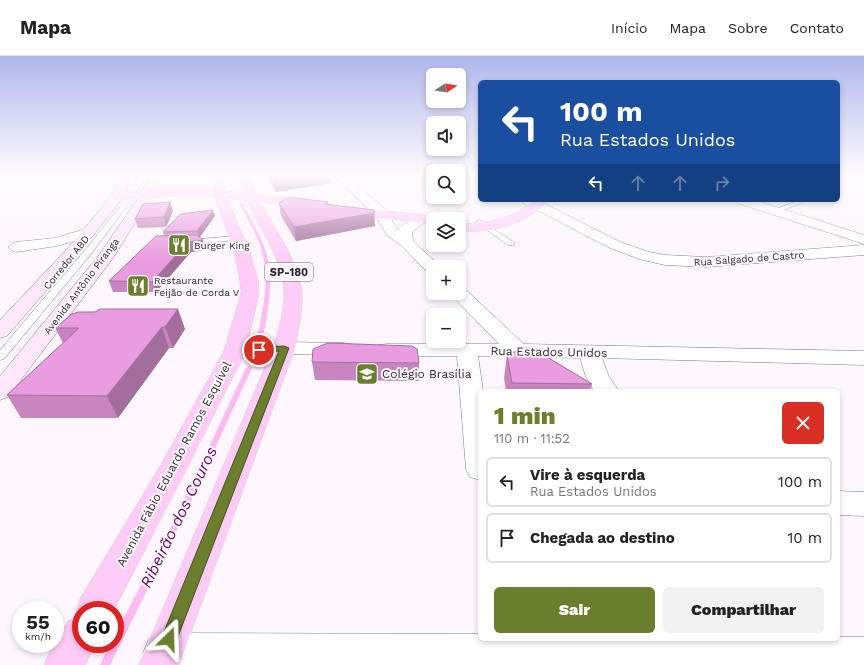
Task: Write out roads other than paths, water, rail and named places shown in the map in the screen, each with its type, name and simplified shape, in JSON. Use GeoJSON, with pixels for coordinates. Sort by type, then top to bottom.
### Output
{"type":"FeatureCollection","features":[{"type":"Feature","properties":{"kind":"main road"},"geometry":{"type":"LineString","coordinates":[[0,332],[81,251],[88,232],[112,203]]}},
{"type":"Feature","properties":{"kind":"main road","name":"Avenida Antônio Piranga"},"geometry":{"type":"LineString","coordinates":[[0,392],[105,258],[137,203]]}},
{"type":"Feature","properties":{"kind":"main road","name":"Avenida Fábio Eduardo Ramos Esquível"},"geometry":{"type":"LineString","coordinates":[[99,601],[169,476],[235,351],[250,293],[250,286],[248,271],[223,203]]}},
{"type":"Feature","properties":{"kind":"main road","name":"SP-180"},"geometry":{"type":"LineString","coordinates":[[161,659],[284,348],[292,312],[293,290],[288,270],[279,246],[256,203]]}},
{"type":"Feature","properties":{"kind":"main road"},"geometry":{"type":"LineString","coordinates":[[304,203],[333,208],[355,214],[399,216],[426,219]]}},
{"type":"Feature","properties":{"kind":"main road"},"geometry":{"type":"LineString","coordinates":[[466,227],[506,222],[516,219],[531,203]]}},
{"type":"Feature","properties":{"kind":"main road"},"geometry":{"type":"LineString","coordinates":[[261,215],[273,210],[308,204]]}},
{"type":"Feature","properties":{"kind":"main road"},"geometry":{"type":"LineString","coordinates":[[382,216],[426,224]]}},
{"type":"Feature","properties":{"kind":"main road"},"geometry":{"type":"LineString","coordinates":[[466,223],[483,224]]}},
{"type":"Feature","properties":{"kind":"main road"},"geometry":{"type":"LineString","coordinates":[[81,251],[95,254],[96,260],[84,284]]}},
{"type":"Feature","properties":{"kind":"main road"},"geometry":{"type":"LineString","coordinates":[[64,665],[72,650]]}},
{"type":"Feature","properties":{"kind":"street"},"geometry":{"type":"LineString","coordinates":[[369,203],[382,216],[392,232],[406,242],[426,261]]}},
{"type":"Feature","properties":{"kind":"street","name":"Rua Salgado de Castro"},"geometry":{"type":"LineString","coordinates":[[538,203],[615,245],[640,255],[665,260],[706,262],[864,250]]}},
{"type":"Feature","properties":{"kind":"street"},"geometry":{"type":"LineString","coordinates":[[751,203],[864,240]]}},
{"type":"Feature","properties":{"kind":"street"},"geometry":{"type":"LineString","coordinates":[[406,242],[405,230],[417,223]]}},
{"type":"Feature","properties":{"kind":"street"},"geometry":{"type":"LineString","coordinates":[[16,248],[57,242],[88,232]]}},
{"type":"Feature","properties":{"kind":"street"},"geometry":{"type":"LineString","coordinates":[[0,247],[81,251]]}},
{"type":"Feature","properties":{"kind":"street"},"geometry":{"type":"LineString","coordinates":[[466,300],[518,350],[559,372]]}},
{"type":"Feature","properties":{"kind":"street","name":"Rua Estados Unidos"},"geometry":{"type":"LineString","coordinates":[[235,351],[284,348],[467,351],[518,350],[864,358]]}},
{"type":"Feature","properties":{"kind":"street"},"geometry":{"type":"LineString","coordinates":[[467,351],[478,451]]}},
{"type":"Feature","properties":{"kind":"street"},"geometry":{"type":"LineString","coordinates":[[590,352],[594,370],[600,383],[605,389]]}},
{"type":"Feature","properties":{"kind":"street"},"geometry":{"type":"LineString","coordinates":[[840,503],[864,504]]}},
{"type":"Feature","properties":{"kind":"street"},"geometry":{"type":"LineString","coordinates":[[161,659],[500,653],[864,657]]}},
{"type":"Feature","properties":{"kind":"lane","name":"Corredor ABD"},"geometry":{"type":"LineString","coordinates":[[0,357],[81,251],[133,203]]}},
{"type":"Feature","properties":{"kind":"lane"},"geometry":{"type":"LineString","coordinates":[[774,211],[796,203]]}},
{"type":"Feature","properties":{"kind":"lane"},"geometry":{"type":"LineString","coordinates":[[483,224],[511,243]]}},
{"type":"Feature","properties":{"kind":"lane"},"geometry":{"type":"LineString","coordinates":[[179,242],[236,238]]}},
{"type":"Feature","properties":{"kind":"waterway","name":"Ribeirão dos Couros"},"geometry":{"type":"LineString","coordinates":[[241,204],[254,228],[264,252],[266,263],[268,285],[260,338]]}},
{"type":"Feature","properties":{"kind":"waterway","name":"Ribeirão dos Couros"},"geometry":{"type":"LineString","coordinates":[[105,665],[180,516],[249,368]]}},
{"type":"Feature","properties":{"kind":"place","name":"Burger King"},"geometry":{"type":"Point","coordinates":[179,245]}},
{"type":"Feature","properties":{"kind":"place","name":"Restaurante Feijão de Corda V"},"geometry":{"type":"Point","coordinates":[138,286]}},
{"type":"Feature","properties":{"kind":"place","name":"Colégio Brasília"},"geometry":{"type":"Point","coordinates":[367,374]}}]}
